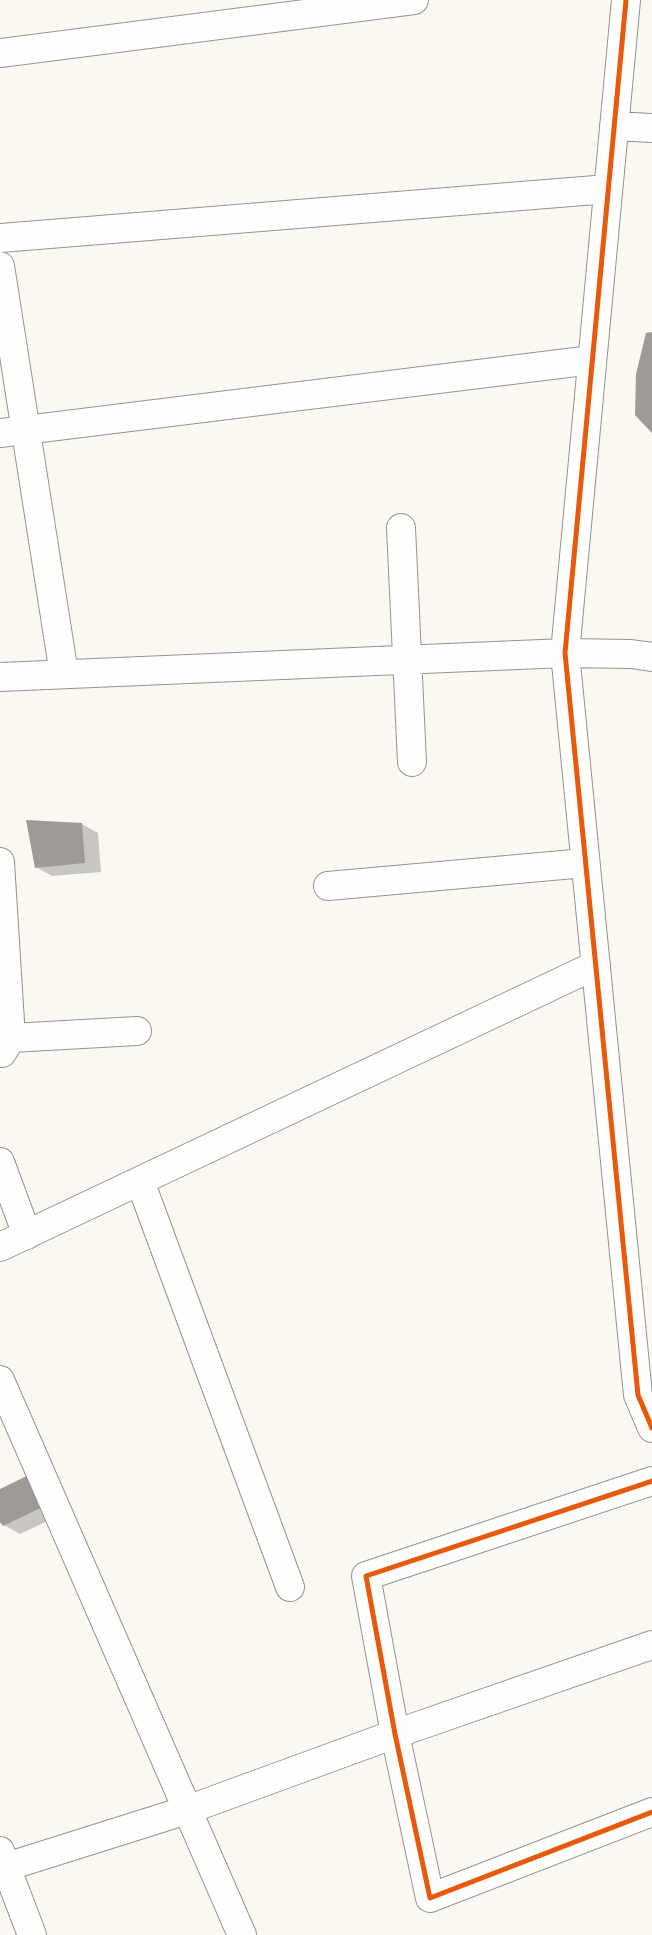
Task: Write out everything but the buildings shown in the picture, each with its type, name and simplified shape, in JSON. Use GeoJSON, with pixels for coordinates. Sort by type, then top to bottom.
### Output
{"type":"FeatureCollection","features":[{"type":"Feature","properties":{"kind":"street"},"geometry":{"type":"LineString","coordinates":[[0,53],[414,0]]}},
{"type":"Feature","properties":{"kind":"street"},"geometry":{"type":"LineString","coordinates":[[626,0],[565,653],[638,1395],[652,1428]]}},
{"type":"Feature","properties":{"kind":"street"},"geometry":{"type":"LineString","coordinates":[[614,126],[652,128]]}},
{"type":"Feature","properties":{"kind":"street"},"geometry":{"type":"LineString","coordinates":[[0,238],[608,189]]}},
{"type":"Feature","properties":{"kind":"street"},"geometry":{"type":"LineString","coordinates":[[0,266],[13,432],[64,674]]}},
{"type":"Feature","properties":{"kind":"street"},"geometry":{"type":"LineString","coordinates":[[13,432],[592,360]]}},
{"type":"Feature","properties":{"kind":"street"},"geometry":{"type":"LineString","coordinates":[[401,528],[412,762]]}},
{"type":"Feature","properties":{"kind":"street"},"geometry":{"type":"LineString","coordinates":[[0,677],[645,650]]}},
{"type":"Feature","properties":{"kind":"street"},"geometry":{"type":"LineString","coordinates":[[0,862],[4,1044],[137,1031]]}},
{"type":"Feature","properties":{"kind":"street"},"geometry":{"type":"LineString","coordinates":[[328,886],[585,863]]}},
{"type":"Feature","properties":{"kind":"street"},"geometry":{"type":"LineString","coordinates":[[0,1247],[596,965]]}},
{"type":"Feature","properties":{"kind":"street"},"geometry":{"type":"LineString","coordinates":[[0,1162],[27,1235]]}},
{"type":"Feature","properties":{"kind":"street"},"geometry":{"type":"LineString","coordinates":[[140,1181],[290,1587]]}},
{"type":"Feature","properties":{"kind":"street"},"geometry":{"type":"LineString","coordinates":[[0,1380],[242,1935]]}},
{"type":"Feature","properties":{"kind":"street"},"geometry":{"type":"LineString","coordinates":[[652,1480],[366,1576],[395,1734],[430,1898],[652,1812]]}},
{"type":"Feature","properties":{"kind":"street"},"geometry":{"type":"LineString","coordinates":[[32,1935],[3,1859],[188,1810],[395,1734],[652,1645]]}},
{"type":"Feature","properties":{"kind":"cycle path"},"geometry":{"type":"LineString","coordinates":[[626,0],[565,653],[638,1395],[652,1428]]}},
{"type":"Feature","properties":{"kind":"cycle path"},"geometry":{"type":"LineString","coordinates":[[652,1481],[366,1576],[395,1734],[430,1898],[652,1812]]}}]}
